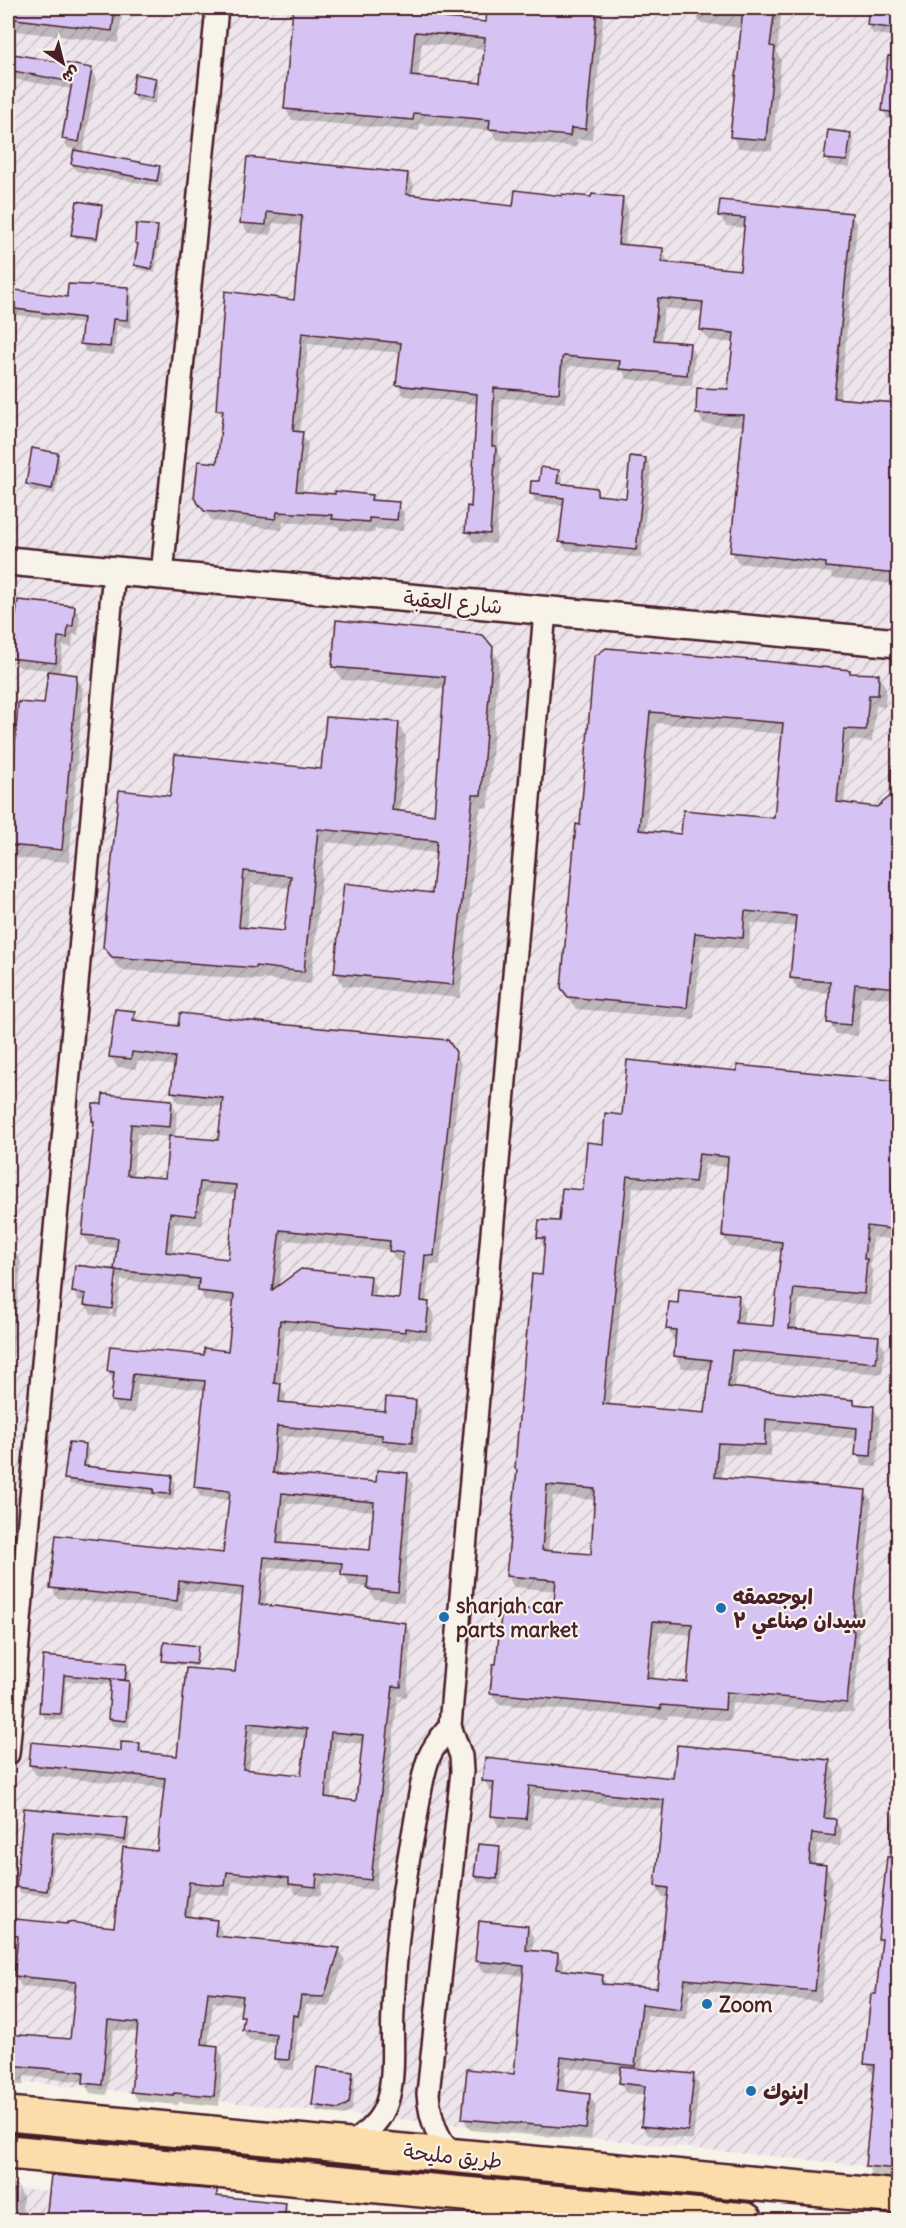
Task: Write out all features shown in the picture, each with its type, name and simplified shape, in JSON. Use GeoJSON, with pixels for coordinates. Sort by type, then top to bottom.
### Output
{"type":"FeatureCollection","features":[{"type":"Feature","properties":{"kind":"main road","name":"طريق مليحة"},"geometry":{"type":"LineString","coordinates":[[8,2114],[898,2197]]}},
{"type":"Feature","properties":{"kind":"main road","name":"طريق مليحة"},"geometry":{"type":"LineString","coordinates":[[8,2152],[746,2220]]}},
{"type":"Feature","properties":{"kind":"street"},"geometry":{"type":"LineString","coordinates":[[162,575],[218,8]]}},
{"type":"Feature","properties":{"kind":"street","name":"شارع العقبة"},"geometry":{"type":"LineString","coordinates":[[8,561],[898,643]]}},
{"type":"Feature","properties":{"kind":"street"},"geometry":{"type":"LineString","coordinates":[[8,1754],[114,571]]}},
{"type":"Feature","properties":{"kind":"street"},"geometry":{"type":"LineString","coordinates":[[452,2156],[441,2142],[434,2127],[429,2111],[428,2094],[461,1787],[461,1756],[450,1726],[545,610]]}},
{"type":"Feature","properties":{"kind":"street"},"geometry":{"type":"LineString","coordinates":[[348,2145],[365,2135],[378,2120],[387,2103],[391,2084],[398,1934],[408,1860],[425,1769],[430,1754],[450,1726]]}},
{"type":"Feature","properties":{"kind":"shaded area"},"geometry":{"type":"Polygon","coordinates":[[[8,8],[898,8],[898,2169],[8,2080],[8,8]]]}},
{"type":"Feature","properties":{"kind":"shaded area"},"geometry":{"type":"Polygon","coordinates":[[[8,2187],[353,2220],[8,2220],[8,2187]]]}},
{"type":"Feature","properties":{"kind":"building"},"geometry":{"type":"Polygon","coordinates":[[[8,8],[115,8],[112,31],[8,18],[8,8]]]}},
{"type":"Feature","properties":{"kind":"building"},"geometry":{"type":"Polygon","coordinates":[[[293,8],[445,8],[444,18],[486,22],[487,8],[597,8],[586,129],[571,128],[570,136],[489,129],[490,120],[414,113],[413,120],[284,109],[293,8]],[[415,32],[411,76],[481,83],[485,38],[415,32]]]}},
{"type":"Feature","properties":{"kind":"building"},"geometry":{"type":"Polygon","coordinates":[[[743,8],[775,8],[770,46],[775,47],[766,140],[730,137],[743,8]]]}},
{"type":"Feature","properties":{"kind":"building"},"geometry":{"type":"Polygon","coordinates":[[[869,8],[898,8],[898,29],[867,25],[869,8]]]}},
{"type":"Feature","properties":{"kind":"building"},"geometry":{"type":"Polygon","coordinates":[[[8,53],[92,68],[79,142],[62,139],[72,82],[8,70],[8,53]]]}},
{"type":"Feature","properties":{"kind":"building"},"geometry":{"type":"Polygon","coordinates":[[[888,56],[898,57],[898,113],[882,111],[888,56]]]}},
{"type":"Feature","properties":{"kind":"building"},"geometry":{"type":"Polygon","coordinates":[[[135,74],[156,78],[152,98],[131,94],[135,74]]]}},
{"type":"Feature","properties":{"kind":"building"},"geometry":{"type":"Polygon","coordinates":[[[828,130],[851,133],[847,161],[824,159],[828,130]]]}},
{"type":"Feature","properties":{"kind":"building"},"geometry":{"type":"Polygon","coordinates":[[[74,150],[160,166],[157,181],[71,164],[74,150]]]}},
{"type":"Feature","properties":{"kind":"building"},"geometry":{"type":"Polygon","coordinates":[[[247,157],[408,173],[406,194],[513,206],[515,190],[562,196],[562,194],[591,197],[592,194],[623,197],[618,244],[663,248],[662,262],[740,270],[745,218],[718,216],[720,200],[852,213],[834,398],[898,403],[898,574],[826,567],[826,563],[730,552],[744,415],[696,414],[697,388],[728,389],[734,333],[700,330],[703,302],[658,298],[654,340],[690,343],[687,375],[619,369],[620,361],[564,356],[559,393],[494,388],[492,446],[496,446],[490,534],[465,532],[467,506],[471,507],[477,394],[396,385],[401,343],[302,333],[293,431],[303,432],[296,491],[335,494],[335,491],[372,495],[371,500],[399,502],[397,520],[369,518],[369,522],[332,519],[333,515],[277,512],[276,519],[204,511],[194,498],[198,461],[217,463],[223,410],[216,410],[225,291],[294,300],[302,216],[267,212],[266,225],[240,223],[247,157]]]}},
{"type":"Feature","properties":{"kind":"building"},"geometry":{"type":"Polygon","coordinates":[[[77,201],[102,205],[97,238],[71,235],[77,201]]]}},
{"type":"Feature","properties":{"kind":"building"},"geometry":{"type":"Polygon","coordinates":[[[136,224],[158,226],[152,269],[134,265],[138,244],[135,243],[136,224]]]}},
{"type":"Feature","properties":{"kind":"building"},"geometry":{"type":"Polygon","coordinates":[[[68,284],[129,287],[127,320],[113,319],[110,347],[80,344],[83,318],[8,308],[8,289],[67,297],[68,284]]]}},
{"type":"Feature","properties":{"kind":"building"},"geometry":{"type":"Polygon","coordinates":[[[32,448],[58,453],[52,489],[26,484],[32,448]]]}},
{"type":"Feature","properties":{"kind":"building"},"geometry":{"type":"Polygon","coordinates":[[[630,456],[646,458],[636,550],[559,542],[564,498],[530,494],[531,481],[539,481],[541,467],[559,470],[557,483],[597,488],[597,495],[626,498],[630,456]]]}},
{"type":"Feature","properties":{"kind":"building"},"geometry":{"type":"Polygon","coordinates":[[[18,600],[75,606],[73,626],[68,626],[67,638],[58,637],[56,663],[8,658],[8,614],[16,615],[18,600]]]}},
{"type":"Feature","properties":{"kind":"building"},"geometry":{"type":"Polygon","coordinates":[[[336,620],[483,635],[493,647],[481,795],[473,795],[453,985],[334,973],[344,883],[432,893],[437,841],[318,829],[304,972],[256,966],[256,968],[112,957],[103,947],[119,790],[170,796],[175,754],[321,769],[326,717],[399,722],[392,810],[434,815],[445,677],[332,667],[336,620]],[[244,871],[239,927],[284,931],[291,876],[244,871]]]}},
{"type":"Feature","properties":{"kind":"building"},"geometry":{"type":"Polygon","coordinates":[[[606,648],[764,661],[850,670],[850,673],[879,674],[878,695],[869,695],[866,730],[844,729],[837,802],[877,807],[898,790],[898,988],[855,984],[851,1025],[827,1023],[830,982],[790,978],[796,916],[745,911],[743,938],[695,933],[687,1008],[568,997],[561,988],[576,824],[580,825],[594,657],[606,648]],[[650,712],[639,830],[681,834],[683,810],[774,818],[783,723],[650,712]]]}},
{"type":"Feature","properties":{"kind":"building"},"geometry":{"type":"Polygon","coordinates":[[[48,671],[77,675],[62,850],[8,845],[18,702],[44,704],[48,671]]]}},
{"type":"Feature","properties":{"kind":"building"},"geometry":{"type":"Polygon","coordinates":[[[115,1009],[135,1011],[133,1020],[178,1026],[180,1013],[448,1040],[456,1052],[434,1256],[425,1255],[421,1301],[429,1302],[426,1331],[405,1328],[405,1332],[280,1320],[274,1383],[281,1384],[279,1402],[385,1411],[386,1397],[416,1400],[412,1443],[382,1440],[382,1435],[277,1426],[275,1447],[273,1473],[376,1482],[377,1470],[408,1473],[398,1592],[367,1589],[368,1577],[341,1575],[342,1563],[264,1557],[259,1604],[406,1623],[401,1687],[393,1686],[371,1880],[317,1874],[316,1887],[289,1884],[289,1878],[227,1872],[225,1886],[189,1882],[185,1916],[217,1920],[215,1936],[340,1948],[324,1997],[301,1996],[298,2016],[293,2015],[289,2060],[274,2059],[276,2034],[242,2030],[244,2016],[240,2016],[243,1996],[208,1992],[202,2044],[218,2046],[214,2096],[174,2093],[173,2096],[131,2092],[138,2023],[108,2020],[102,2085],[83,2083],[84,2072],[8,2065],[8,2034],[70,2039],[76,1982],[14,1976],[18,1936],[13,1935],[15,1919],[114,1927],[123,1847],[157,1851],[165,1778],[29,1765],[31,1742],[121,1751],[121,1742],[140,1743],[139,1752],[177,1756],[186,1668],[235,1672],[243,1588],[179,1581],[177,1601],[50,1588],[56,1535],[223,1553],[230,1491],[194,1487],[205,1381],[133,1374],[129,1403],[111,1401],[114,1372],[107,1371],[110,1346],[204,1355],[204,1348],[228,1351],[234,1295],[198,1291],[199,1279],[114,1270],[118,1238],[82,1235],[94,1121],[92,1121],[93,1104],[102,1104],[103,1094],[172,1100],[170,1127],[131,1124],[127,1175],[165,1178],[169,1136],[218,1140],[223,1098],[171,1092],[175,1057],[132,1052],[131,1059],[109,1057],[115,1009]],[[200,1182],[196,1216],[170,1213],[166,1252],[228,1259],[236,1185],[200,1182]],[[280,1230],[272,1290],[301,1269],[371,1276],[369,1296],[399,1299],[403,1253],[389,1251],[390,1241],[280,1230]],[[282,1493],[277,1543],[370,1550],[374,1502],[282,1493]],[[248,1723],[243,1769],[301,1775],[307,1729],[248,1723]],[[331,1732],[325,1797],[356,1801],[363,1735],[331,1732]]]}},
{"type":"Feature","properties":{"kind":"building"},"geometry":{"type":"Polygon","coordinates":[[[627,1060],[737,1071],[737,1065],[898,1081],[898,1130],[890,1212],[893,1212],[891,1229],[867,1226],[864,1294],[794,1288],[789,1328],[879,1336],[876,1363],[732,1350],[728,1387],[854,1400],[854,1404],[874,1406],[871,1456],[855,1455],[857,1428],[766,1419],[765,1445],[718,1443],[715,1477],[866,1490],[847,1703],[726,1692],[725,1710],[661,1705],[661,1709],[490,1693],[493,1664],[496,1664],[502,1606],[553,1611],[556,1580],[506,1576],[517,1470],[515,1469],[518,1429],[532,1274],[542,1275],[545,1238],[537,1238],[539,1220],[559,1221],[562,1188],[583,1190],[587,1142],[603,1144],[605,1113],[622,1115],[627,1060]],[[699,1154],[695,1182],[627,1176],[603,1404],[705,1413],[711,1360],[674,1356],[676,1330],[666,1329],[669,1302],[678,1303],[679,1289],[739,1295],[736,1323],[773,1326],[782,1242],[722,1236],[728,1157],[699,1154]],[[547,1485],[542,1550],[591,1554],[595,1489],[547,1485]],[[653,1621],[647,1678],[687,1682],[692,1624],[653,1621]]]}},
{"type":"Feature","properties":{"kind":"building"},"geometry":{"type":"Polygon","coordinates":[[[75,1265],[117,1270],[112,1309],[84,1305],[86,1294],[72,1292],[75,1265]]]}},
{"type":"Feature","properties":{"kind":"building"},"geometry":{"type":"Polygon","coordinates":[[[69,1442],[86,1444],[84,1466],[172,1475],[170,1494],[153,1493],[154,1489],[64,1479],[69,1442]]]}},
{"type":"Feature","properties":{"kind":"building"},"geometry":{"type":"Polygon","coordinates":[[[164,1642],[198,1646],[196,1664],[162,1661],[164,1642]]]}},
{"type":"Feature","properties":{"kind":"building"},"geometry":{"type":"Polygon","coordinates":[[[43,1656],[127,1663],[125,1680],[64,1675],[61,1714],[39,1713],[43,1656]]]}},
{"type":"Feature","properties":{"kind":"building"},"geometry":{"type":"Polygon","coordinates":[[[111,1679],[129,1681],[126,1721],[108,1719],[111,1679]]]}},
{"type":"Feature","properties":{"kind":"building"},"geometry":{"type":"Polygon","coordinates":[[[677,1745],[830,1760],[824,1818],[836,1819],[835,1836],[812,1833],[809,1863],[826,1865],[823,1897],[825,1898],[815,1991],[685,1979],[681,2009],[642,2004],[635,2066],[561,2057],[557,2090],[590,2094],[586,2129],[462,2119],[467,2069],[514,2074],[524,1966],[475,1961],[479,1921],[528,1926],[526,1950],[558,1953],[557,1969],[603,1975],[602,1984],[657,1988],[668,1888],[655,1886],[664,1800],[529,1786],[526,1819],[491,1816],[494,1782],[482,1781],[485,1758],[673,1778],[677,1745]]]}},
{"type":"Feature","properties":{"kind":"building"},"geometry":{"type":"Polygon","coordinates":[[[24,1808],[128,1818],[125,1840],[53,1832],[47,1891],[16,1887],[24,1808]]]}},
{"type":"Feature","properties":{"kind":"building"},"geometry":{"type":"Polygon","coordinates":[[[478,1844],[500,1846],[497,1879],[474,1876],[478,1844]]]}},
{"type":"Feature","properties":{"kind":"building"},"geometry":{"type":"Polygon","coordinates":[[[887,1857],[898,1857],[898,2169],[865,2166],[875,2065],[864,2064],[871,1994],[876,1994],[882,1939],[878,1939],[887,1857]]]}},
{"type":"Feature","properties":{"kind":"building"},"geometry":{"type":"Polygon","coordinates":[[[317,2067],[353,2072],[349,2103],[339,2109],[312,2105],[317,2067]]]}},
{"type":"Feature","properties":{"kind":"building"},"geometry":{"type":"Polygon","coordinates":[[[621,2067],[694,2074],[688,2131],[641,2126],[645,2086],[619,2083],[621,2067]]]}},
{"type":"Feature","properties":{"kind":"building"},"geometry":{"type":"Polygon","coordinates":[[[51,2175],[217,2190],[217,2196],[286,2203],[284,2220],[46,2220],[51,2175]]]}},
{"type":"Feature","properties":{"kind":"place","name":"ابوجعمقه سيدان صناعي ٣"},"geometry":{"type":"Point","coordinates":[721,1608]}},
{"type":"Feature","properties":{"kind":"place","name":"sharjah car parts market"},"geometry":{"type":"Point","coordinates":[444,1617]}},
{"type":"Feature","properties":{"kind":"place","name":"Zoom"},"geometry":{"type":"Point","coordinates":[707,2004]}},
{"type":"Feature","properties":{"kind":"place","name":"اينوك"},"geometry":{"type":"Point","coordinates":[751,2091]}}]}
